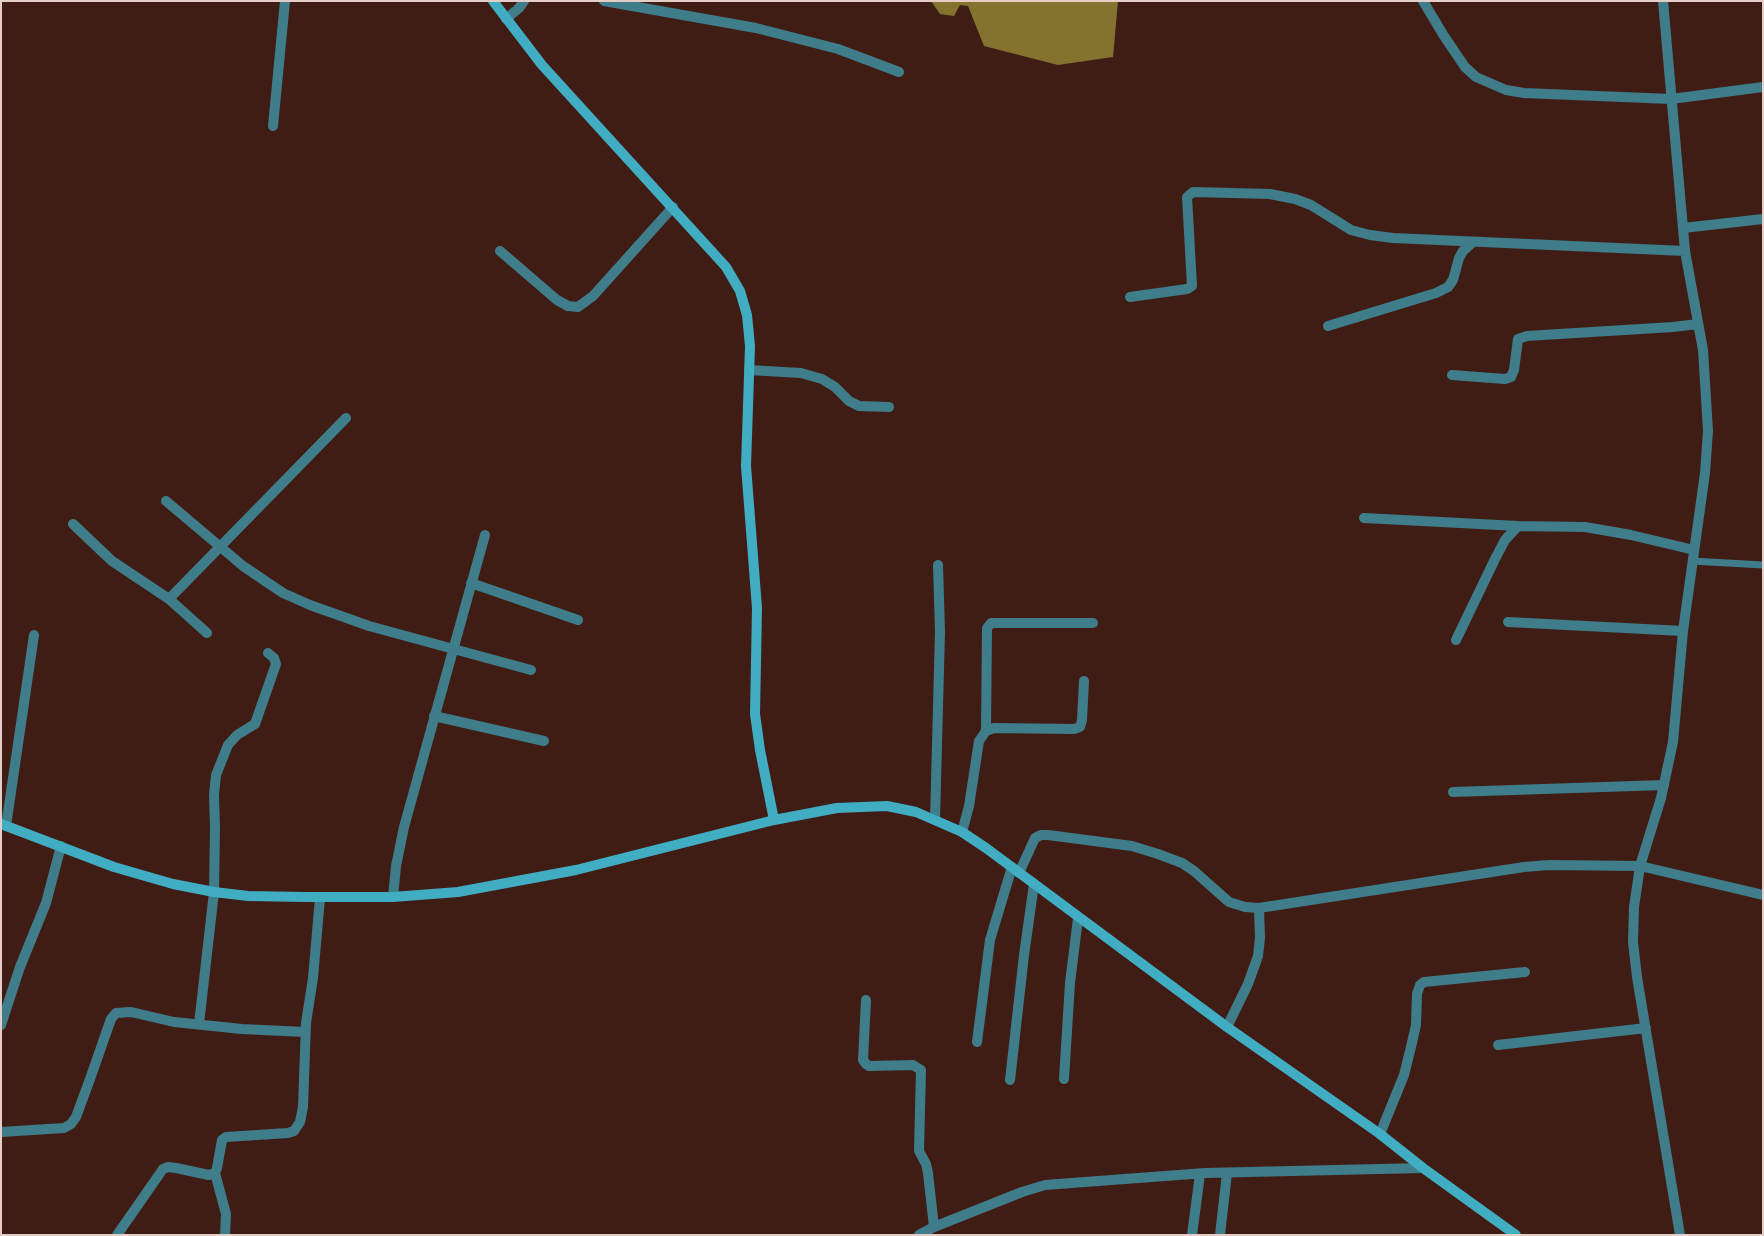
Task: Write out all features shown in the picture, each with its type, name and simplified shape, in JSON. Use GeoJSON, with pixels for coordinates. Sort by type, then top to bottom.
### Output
{"type":"FeatureCollection","features":[{"type":"Feature","properties":{"kind":"street"},"geometry":{"type":"LineString","coordinates":[[273,126],[285,1]]}},
{"type":"Feature","properties":{"kind":"street"},"geometry":{"type":"LineString","coordinates":[[492,1],[542,65],[726,267],[740,292],[747,315],[750,346],[746,466],[757,608],[756,714],[760,750],[774,820]]}},
{"type":"Feature","properties":{"kind":"street"},"geometry":{"type":"LineString","coordinates":[[506,19],[524,1]]}},
{"type":"Feature","properties":{"kind":"street"},"geometry":{"type":"LineString","coordinates":[[604,1],[756,28],[838,48],[899,72]]}},
{"type":"Feature","properties":{"kind":"street"},"geometry":{"type":"LineString","coordinates":[[1423,1],[1465,67],[1476,77],[1506,90],[1524,93],[1671,99],[1763,87]]}},
{"type":"Feature","properties":{"kind":"street"},"geometry":{"type":"LineString","coordinates":[[1663,1],[1685,251],[1703,350],[1708,431],[1705,473],[1683,631],[1673,742],[1664,784],[1640,866],[1634,908],[1633,942],[1680,1235]]}},
{"type":"Feature","properties":{"kind":"street"},"geometry":{"type":"LineString","coordinates":[[1130,297],[1188,289],[1192,286],[1186,197],[1194,192],[1270,194],[1296,199],[1311,205],[1351,230],[1393,238],[1685,251]]}},
{"type":"Feature","properties":{"kind":"street"},"geometry":{"type":"LineString","coordinates":[[500,251],[557,300],[568,306],[578,307],[592,296],[673,207]]}},
{"type":"Feature","properties":{"kind":"street"},"geometry":{"type":"LineString","coordinates":[[1683,228],[1763,219]]}},
{"type":"Feature","properties":{"kind":"street"},"geometry":{"type":"LineString","coordinates":[[1328,326],[1436,293],[1448,287],[1454,280],[1459,258],[1463,251],[1473,242]]}},
{"type":"Feature","properties":{"kind":"street"},"geometry":{"type":"LineString","coordinates":[[1452,375],[1505,380],[1511,377],[1514,370],[1518,338],[1527,336],[1698,324]]}},
{"type":"Feature","properties":{"kind":"street"},"geometry":{"type":"LineString","coordinates":[[749,370],[801,373],[822,379],[835,387],[849,401],[859,406],[889,407]]}},
{"type":"Feature","properties":{"kind":"street"},"geometry":{"type":"LineString","coordinates":[[169,599],[221,548],[346,418]]}},
{"type":"Feature","properties":{"kind":"street"},"geometry":{"type":"LineString","coordinates":[[166,502],[243,566],[283,593],[368,626],[530,670]]}},
{"type":"Feature","properties":{"kind":"street"},"geometry":{"type":"LineString","coordinates":[[1364,518],[1518,526],[1585,527],[1631,535],[1694,550]]}},
{"type":"Feature","properties":{"kind":"street"},"geometry":{"type":"LineString","coordinates":[[73,524],[112,561],[169,599],[207,633]]}},
{"type":"Feature","properties":{"kind":"street"},"geometry":{"type":"LineString","coordinates":[[1456,640],[1505,540],[1518,526]]}},
{"type":"Feature","properties":{"kind":"street"},"geometry":{"type":"LineString","coordinates":[[393,897],[396,866],[404,827],[485,535]]}},
{"type":"Feature","properties":{"kind":"street"},"geometry":{"type":"LineString","coordinates":[[934,820],[940,632],[938,565]]}},
{"type":"Feature","properties":{"kind":"street"},"geometry":{"type":"LineString","coordinates":[[471,583],[578,620]]}},
{"type":"Feature","properties":{"kind":"street"},"geometry":{"type":"LineString","coordinates":[[1508,622],[1683,631]]}},
{"type":"Feature","properties":{"kind":"street"},"geometry":{"type":"LineString","coordinates":[[962,832],[969,806],[980,741],[986,731],[987,628],[991,623],[1093,623]]}},
{"type":"Feature","properties":{"kind":"street"},"geometry":{"type":"LineString","coordinates":[[34,635],[4,825],[114,867],[173,884],[214,892],[248,896],[320,898],[393,897],[458,892],[576,870],[774,820],[837,808],[887,806],[916,812],[962,832],[1227,1027],[1380,1134],[1423,1168],[1516,1235]]}},
{"type":"Feature","properties":{"kind":"street"},"geometry":{"type":"LineString","coordinates":[[199,1024],[214,892],[216,828],[214,795],[216,774],[228,745],[237,735],[255,724],[259,716],[276,664],[274,658],[268,653]]}},
{"type":"Feature","properties":{"kind":"street"},"geometry":{"type":"LineString","coordinates":[[986,731],[994,728],[1074,729],[1080,727],[1084,681]]}},
{"type":"Feature","properties":{"kind":"street"},"geometry":{"type":"LineString","coordinates":[[434,716],[544,741]]}},
{"type":"Feature","properties":{"kind":"street"},"geometry":{"type":"LineString","coordinates":[[1453,792],[1664,784]]}},
{"type":"Feature","properties":{"kind":"street"},"geometry":{"type":"LineString","coordinates":[[977,1042],[990,940],[1015,870],[1035,838],[1041,835],[1132,846],[1182,864],[1199,875],[1229,902],[1245,907],[1259,908],[1524,867],[1578,865],[1640,866],[1763,895]]}},
{"type":"Feature","properties":{"kind":"street"},"geometry":{"type":"LineString","coordinates":[[1,1025],[20,967],[46,903],[61,846]]}},
{"type":"Feature","properties":{"kind":"street"},"geometry":{"type":"LineString","coordinates":[[1010,1080],[1034,884]]}},
{"type":"Feature","properties":{"kind":"street"},"geometry":{"type":"LineString","coordinates":[[225,1235],[226,1214],[215,1173],[222,1140],[226,1138],[288,1133],[294,1131],[300,1122],[303,1107],[305,1032],[313,978],[320,898]]}},
{"type":"Feature","properties":{"kind":"street"},"geometry":{"type":"LineString","coordinates":[[1227,1027],[1248,984],[1258,956],[1260,938],[1259,908]]}},
{"type":"Feature","properties":{"kind":"street"},"geometry":{"type":"LineString","coordinates":[[1064,1079],[1070,983],[1078,918]]}},
{"type":"Feature","properties":{"kind":"street"},"geometry":{"type":"LineString","coordinates":[[1380,1134],[1404,1075],[1416,1025],[1417,994],[1420,986],[1424,982],[1525,972]]}},
{"type":"Feature","properties":{"kind":"street"},"geometry":{"type":"LineString","coordinates":[[866,1000],[863,1060],[866,1064],[869,1066],[913,1065],[921,1070],[920,1151],[928,1173],[934,1227]]}},
{"type":"Feature","properties":{"kind":"street"},"geometry":{"type":"LineString","coordinates":[[1,1132],[64,1128],[71,1124],[79,1110],[111,1019],[116,1013],[131,1012],[174,1022],[242,1030],[305,1032]]}},
{"type":"Feature","properties":{"kind":"street"},"geometry":{"type":"LineString","coordinates":[[1498,1046],[1646,1028]]}},
{"type":"Feature","properties":{"kind":"street"},"geometry":{"type":"LineString","coordinates":[[118,1235],[163,1169],[168,1167],[176,1168],[204,1175],[215,1173]]}},
{"type":"Feature","properties":{"kind":"street"},"geometry":{"type":"LineString","coordinates":[[919,1235],[934,1227],[1022,1192],[1045,1185],[1067,1182],[1200,1174],[1423,1168]]}},
{"type":"Feature","properties":{"kind":"street"},"geometry":{"type":"LineString","coordinates":[[1220,1235],[1227,1173]]}},
{"type":"Feature","properties":{"kind":"street"},"geometry":{"type":"LineString","coordinates":[[1192,1235],[1200,1174]]}},
{"type":"Feature","properties":{"kind":"lane"},"geometry":{"type":"LineString","coordinates":[[1692,561],[1763,565]]}},
{"type":"Feature","properties":{"kind":"shaded area"},"geometry":{"type":"Polygon","coordinates":[[[931,1],[1118,1],[1113,57],[1058,65],[984,46],[968,6],[960,5],[954,16],[940,14],[931,1]]]}}]}
